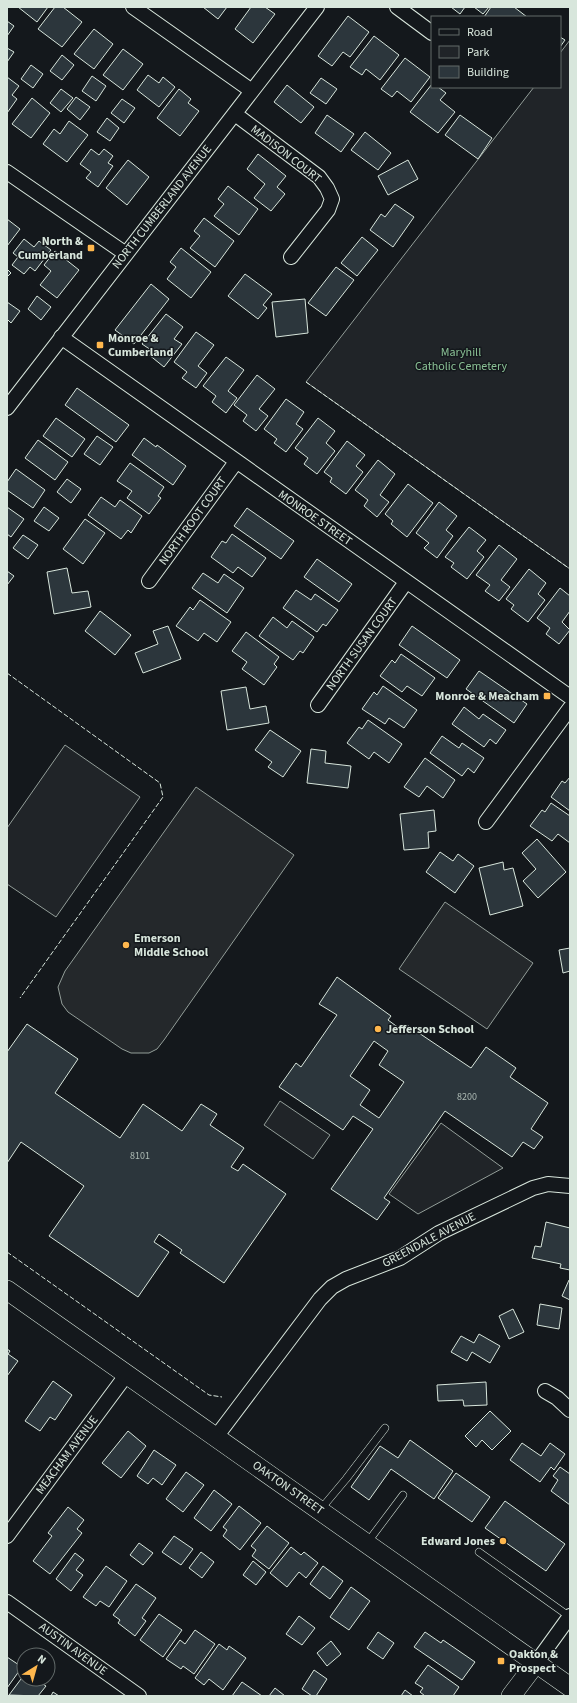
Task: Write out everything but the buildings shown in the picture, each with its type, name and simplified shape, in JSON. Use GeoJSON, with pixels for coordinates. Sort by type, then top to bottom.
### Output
{"type":"FeatureCollection","features":[{"type":"Feature","properties":{"kind":"main road","name":"OAKTON STREET"},"geometry":{"type":"LineString","coordinates":[[7,1290],[570,1687]]}},
{"type":"Feature","properties":{"kind":"main road"},"geometry":{"type":"LineString","coordinates":[[511,1696],[536,1662]]}},
{"type":"Feature","properties":{"kind":"street"},"geometry":{"type":"LineString","coordinates":[[133,7],[252,91]]}},
{"type":"Feature","properties":{"kind":"street","name":"NORTH CUMBERLAND AVENUE"},"geometry":{"type":"LineString","coordinates":[[7,408],[317,7]]}},
{"type":"Feature","properties":{"kind":"street"},"geometry":{"type":"LineString","coordinates":[[397,7],[431,32]]}},
{"type":"Feature","properties":{"kind":"street","name":"MADISON COURT"},"geometry":{"type":"LineString","coordinates":[[235,114],[319,177],[330,193],[332,199],[328,210],[291,257]]}},
{"type":"Feature","properties":{"kind":"street"},"geometry":{"type":"LineString","coordinates":[[7,172],[126,254]]}},
{"type":"Feature","properties":{"kind":"street","name":"MONROE STREET"},"geometry":{"type":"LineString","coordinates":[[61,337],[570,697]]}},
{"type":"Feature","properties":{"kind":"street","name":"NORTH ROOT COURT"},"geometry":{"type":"LineString","coordinates":[[149,581],[236,462]]}},
{"type":"Feature","properties":{"kind":"street","name":"NORTH SUSAN COURT"},"geometry":{"type":"LineString","coordinates":[[318,705],[406,582]]}},
{"type":"Feature","properties":{"kind":"street"},"geometry":{"type":"LineString","coordinates":[[486,822],[570,708]]}},
{"type":"Feature","properties":{"kind":"street","name":"GREENDALE AVENUE"},"geometry":{"type":"LineString","coordinates":[[216,1437],[320,1299],[332,1288],[346,1279],[400,1258],[438,1233],[533,1188],[548,1184],[570,1186]]}},
{"type":"Feature","properties":{"kind":"street","name":"MEACHAM AVENUE"},"geometry":{"type":"LineString","coordinates":[[7,1536],[127,1374]]}},
{"type":"Feature","properties":{"kind":"street"},"geometry":{"type":"LineString","coordinates":[[545,1391],[557,1398],[570,1410]]}},
{"type":"Feature","properties":{"kind":"street","name":"AUSTIN AVENUE"},"geometry":{"type":"LineString","coordinates":[[7,1602],[139,1696]]}},
{"type":"Feature","properties":{"kind":"street"},"geometry":{"type":"LineString","coordinates":[[536,1662],[570,1617]]}},
{"type":"Feature","properties":{"kind":"lane"},"geometry":{"type":"LineString","coordinates":[[320,1511],[385,1428]]}},
{"type":"Feature","properties":{"kind":"lane"},"geometry":{"type":"LineString","coordinates":[[367,1543],[403,1495]]}},
{"type":"Feature","properties":{"kind":"lane"},"geometry":{"type":"LineString","coordinates":[[478,1552],[570,1617]]}},
{"type":"Feature","properties":{"kind":"green space","name":"Maryhill Catholic Cemetery"},"geometry":{"type":"Polygon","coordinates":[[[570,40],[570,569],[306,382],[533,88],[561,88],[561,52],[570,40]]]}},
{"type":"Feature","properties":{"kind":"green space"},"geometry":{"type":"Polygon","coordinates":[[[65,745],[140,797],[56,917],[7,884],[7,828],[65,745]]]}},
{"type":"Feature","properties":{"kind":"green space"},"geometry":{"type":"Polygon","coordinates":[[[280,1101],[330,1135],[313,1159],[264,1125],[280,1101]]]}},
{"type":"Feature","properties":{"kind":"green space"},"geometry":{"type":"Polygon","coordinates":[[[441,1123],[503,1168],[418,1214],[389,1194],[441,1123]]]}},
{"type":"Feature","properties":{"kind":"shaded area"},"geometry":{"type":"Polygon","coordinates":[[[196,787],[294,855],[157,1049],[149,1053],[131,1053],[122,1049],[68,1012],[62,1004],[58,987],[65,971],[196,787]]]}},
{"type":"Feature","properties":{"kind":"shaded area"},"geometry":{"type":"Polygon","coordinates":[[[445,902],[533,963],[487,1029],[399,969],[445,902]]]}},
{"type":"Feature","properties":{"kind":"fence"},"geometry":{"type":"LineString","coordinates":[[306,382],[570,569]]}},
{"type":"Feature","properties":{"kind":"fence"},"geometry":{"type":"LineString","coordinates":[[7,673],[160,783],[163,797],[20,998]]}},
{"type":"Feature","properties":{"kind":"fence"},"geometry":{"type":"LineString","coordinates":[[7,1252],[209,1395],[222,1397]]}},
{"type":"Feature","properties":{"kind":"place","name":"North & Cumberland"},"geometry":{"type":"Point","coordinates":[91,248]}},
{"type":"Feature","properties":{"kind":"place","name":"Monroe & Cumberland"},"geometry":{"type":"Point","coordinates":[100,345]}},
{"type":"Feature","properties":{"kind":"place","name":"Monroe & Meacham"},"geometry":{"type":"Point","coordinates":[547,696]}},
{"type":"Feature","properties":{"kind":"place","name":"Emerson Middle School"},"geometry":{"type":"Point","coordinates":[126,945]}},
{"type":"Feature","properties":{"kind":"place","name":"Jefferson School"},"geometry":{"type":"Point","coordinates":[378,1029]}},
{"type":"Feature","properties":{"kind":"place","name":"Edward Jones"},"geometry":{"type":"Point","coordinates":[503,1541]}},
{"type":"Feature","properties":{"kind":"place","name":"Oakton & Prospect"},"geometry":{"type":"Point","coordinates":[501,1661]}}]}
